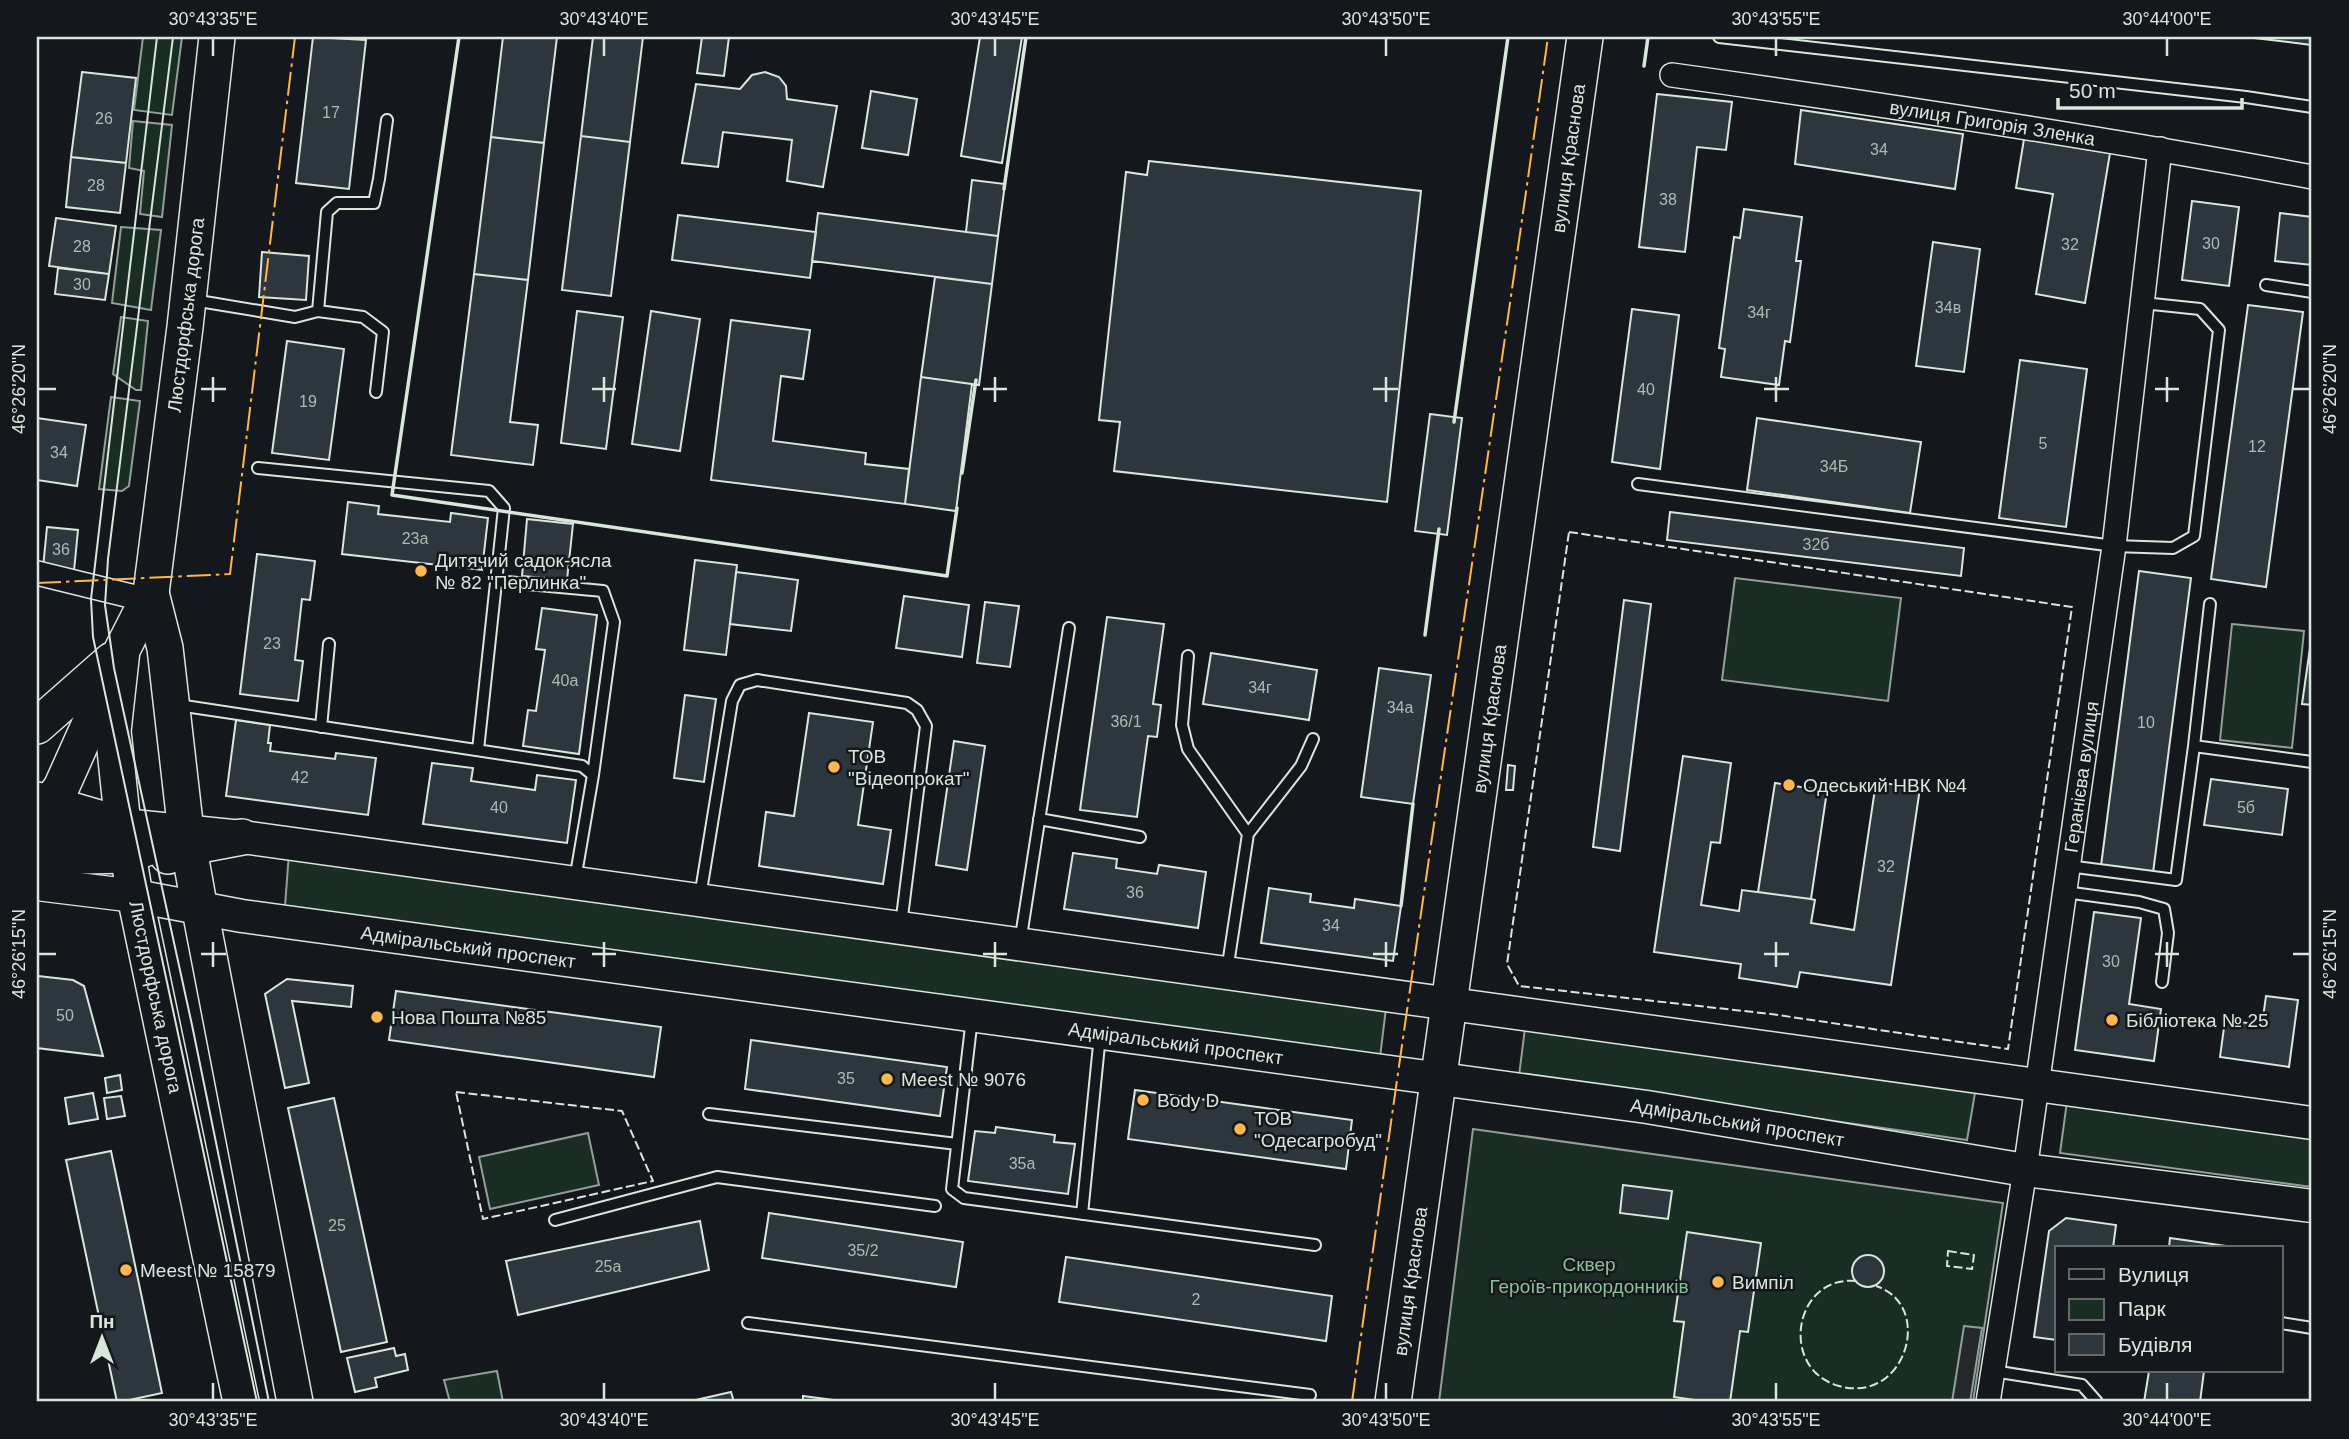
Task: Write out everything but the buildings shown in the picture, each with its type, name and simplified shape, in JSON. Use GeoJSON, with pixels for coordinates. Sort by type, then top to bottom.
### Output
{"type":"FeatureCollection","features":[{"type":"Feature","properties":{"kind":"main road","name":"Люстдорфська дорога"},"geometry":{"type":"LineString","coordinates":[[217,37],[188,299],[149,597],[122,650],[113,732],[130,865],[241,1402]]}},
{"type":"Feature","properties":{"kind":"main road","name":"вулиця Краснова"},"geometry":{"type":"LineString","coordinates":[[1393,1402],[1585,37]]}},
{"type":"Feature","properties":{"kind":"main road","name":"Люстдорфська дорога"},"geometry":{"type":"LineString","coordinates":[[149,597],[164,648],[188,839],[200,910],[295,1402]]}},
{"type":"Feature","properties":{"kind":"main road"},"geometry":{"type":"LineString","coordinates":[[37,726],[122,650]]}},
{"type":"Feature","properties":{"kind":"main road"},"geometry":{"type":"LineString","coordinates":[[122,650],[61,788],[40,813],[130,865]]}},
{"type":"Feature","properties":{"kind":"main road"},"geometry":{"type":"LineString","coordinates":[[37,857],[130,865],[156,861],[188,839],[243,837],[2312,1122]]}},
{"type":"Feature","properties":{"kind":"main road","name":"Адміральський проспект"},"geometry":{"type":"LineString","coordinates":[[37,884],[130,865],[188,839]]}},
{"type":"Feature","properties":{"kind":"main road","name":"Адміральський проспект"},"geometry":{"type":"LineString","coordinates":[[130,865],[200,910],[1647,1107],[2025,1170],[2312,1206]]}},
{"type":"Feature","properties":{"kind":"street","name":"вулиця Григорія Зленка"},"geometry":{"type":"LineString","coordinates":[[1672,75],[2161,149],[2312,177]]}},
{"type":"Feature","properties":{"kind":"street","name":"Геранієва вулиця"},"geometry":{"type":"LineString","coordinates":[[1988,1402],[2025,1170],[2114,546],[2161,149]]}},
{"type":"Feature","properties":{"kind":"street"},"geometry":{"type":"LineString","coordinates":[[37,573],[149,597]]}},
{"type":"Feature","properties":{"kind":"lane"},"geometry":{"type":"LineString","coordinates":[[1719,37],[2246,97],[2312,107]]}},
{"type":"Feature","properties":{"kind":"lane"},"geometry":{"type":"LineString","coordinates":[[318,312],[327,212],[337,203],[374,203],[387,120]]}},
{"type":"Feature","properties":{"kind":"lane"},"geometry":{"type":"LineString","coordinates":[[2266,285],[2312,292]]}},
{"type":"Feature","properties":{"kind":"lane"},"geometry":{"type":"LineString","coordinates":[[188,299],[295,317],[318,312],[363,317],[383,332],[376,393]]}},
{"type":"Feature","properties":{"kind":"lane"},"geometry":{"type":"LineString","coordinates":[[1638,484],[2114,546],[2173,548],[2194,536],[2219,330],[2200,309],[2143,303]]}},
{"type":"Feature","properties":{"kind":"lane"},"geometry":{"type":"LineString","coordinates":[[258,468],[489,491],[504,508],[478,750]]}},
{"type":"Feature","properties":{"kind":"lane"},"geometry":{"type":"LineString","coordinates":[[496,581],[603,592],[614,622],[575,883]]}},
{"type":"Feature","properties":{"kind":"lane"},"geometry":{"type":"LineString","coordinates":[[2068,866],[2176,880],[2210,604]]}},
{"type":"Feature","properties":{"kind":"lane"},"geometry":{"type":"LineString","coordinates":[[1020,944],[1069,628]]}},
{"type":"Feature","properties":{"kind":"lane"},"geometry":{"type":"LineString","coordinates":[[321,727],[329,644]]}},
{"type":"Feature","properties":{"kind":"lane"},"geometry":{"type":"LineString","coordinates":[[1188,656],[1182,725],[1188,749],[1248,834]]}},
{"type":"Feature","properties":{"kind":"lane"},"geometry":{"type":"LineString","coordinates":[[700,900],[732,701],[740,685],[757,680],[907,703],[916,710],[926,726],[900,928]]}},
{"type":"Feature","properties":{"kind":"lane"},"geometry":{"type":"LineString","coordinates":[[171,704],[582,766],[593,775]]}},
{"type":"Feature","properties":{"kind":"lane"},"geometry":{"type":"LineString","coordinates":[[1227,972],[1248,834],[1301,766],[1313,739]]}},
{"type":"Feature","properties":{"kind":"lane"},"geometry":{"type":"LineString","coordinates":[[2194,746],[2312,762]]}},
{"type":"Feature","properties":{"kind":"lane"},"geometry":{"type":"LineString","coordinates":[[1040,818],[1140,837]]}},
{"type":"Feature","properties":{"kind":"lane"},"geometry":{"type":"LineString","coordinates":[[2065,892],[2139,902],[2164,909],[2168,933],[2162,982]]}},
{"type":"Feature","properties":{"kind":"lane"},"geometry":{"type":"LineString","coordinates":[[972,1016],[952,1189],[964,1198],[1315,1245]]}},
{"type":"Feature","properties":{"kind":"lane"},"geometry":{"type":"LineString","coordinates":[[1083,1214],[1100,1032]]}},
{"type":"Feature","properties":{"kind":"lane"},"geometry":{"type":"LineString","coordinates":[[709,1114],[957,1144]]}},
{"type":"Feature","properties":{"kind":"lane"},"geometry":{"type":"LineString","coordinates":[[555,1220],[717,1177],[935,1206]]}},
{"type":"Feature","properties":{"kind":"lane"},"geometry":{"type":"LineString","coordinates":[[2282,1323],[2312,1328]]}},
{"type":"Feature","properties":{"kind":"lane"},"geometry":{"type":"LineString","coordinates":[[748,1324],[1310,1395]]}},
{"type":"Feature","properties":{"kind":"lane"},"geometry":{"type":"LineString","coordinates":[[1993,1371],[2082,1385],[2097,1402]]}},
{"type":"Feature","properties":{"kind":"green space"},"geometry":{"type":"Polygon","coordinates":[[[143,37],[182,37],[172,115],[134,110],[143,37]]]}},
{"type":"Feature","properties":{"kind":"green space"},"geometry":{"type":"Polygon","coordinates":[[[133,121],[172,125],[162,217],[140,214],[144,171],[129,168],[133,121]]]}},
{"type":"Feature","properties":{"kind":"green space"},"geometry":{"type":"Polygon","coordinates":[[[121,227],[161,230],[151,310],[112,303],[121,227]]]}},
{"type":"Feature","properties":{"kind":"green space"},"geometry":{"type":"Polygon","coordinates":[[[121,317],[148,321],[141,390],[136,390],[113,374],[121,317]]]}},
{"type":"Feature","properties":{"kind":"green space"},"geometry":{"type":"Polygon","coordinates":[[[111,397],[140,401],[129,486],[122,491],[99,489],[111,397]]]}},
{"type":"Feature","properties":{"kind":"green space"},"geometry":{"type":"Polygon","coordinates":[[[1735,578],[1901,598],[1888,701],[1722,680],[1735,578]]]}},
{"type":"Feature","properties":{"kind":"green space"},"geometry":{"type":"Polygon","coordinates":[[[2232,624],[2304,631],[2292,748],[2220,740],[2232,624]]]}},
{"type":"Feature","properties":{"kind":"green space"},"geometry":{"type":"Polygon","coordinates":[[[289,853],[1387,1000],[1380,1057],[285,906],[289,853]]]}},
{"type":"Feature","properties":{"kind":"green space"},"geometry":{"type":"Polygon","coordinates":[[[1526,1020],[1977,1081],[1967,1140],[1519,1076],[1526,1020]]]}},
{"type":"Feature","properties":{"kind":"green space"},"geometry":{"type":"Polygon","coordinates":[[[2068,1094],[2312,1127],[2312,1187],[2060,1153],[2068,1094]]]}},
{"type":"Feature","properties":{"kind":"green space","name":"Сквер Героїв-прикордонників"},"geometry":{"type":"Polygon","coordinates":[[[1473,1129],[2003,1203],[1973,1402],[1439,1402],[1473,1129]]]}},
{"type":"Feature","properties":{"kind":"green space"},"geometry":{"type":"Polygon","coordinates":[[[588,1133],[599,1185],[490,1209],[479,1157],[588,1133]]]}},
{"type":"Feature","properties":{"kind":"green space"},"geometry":{"type":"Polygon","coordinates":[[[497,1371],[503,1402],[450,1402],[444,1380],[497,1371]]]}},
{"type":"Feature","properties":{"kind":"shaded area"},"geometry":{"type":"Polygon","coordinates":[[[1964,1326],[1982,1328],[1970,1402],[1952,1402],[1964,1326]]]}},
{"type":"Feature","properties":{"kind":"tram line"},"geometry":{"type":"LineString","coordinates":[[157,37],[91,599],[93,637],[257,1402]]}},
{"type":"Feature","properties":{"kind":"tram line"},"geometry":{"type":"LineString","coordinates":[[173,37],[108,559],[105,605],[114,668],[192,1025],[269,1402]]}},
{"type":"Feature","properties":{"kind":"fence"},"geometry":{"type":"LineString","coordinates":[[1569,532],[2072,607],[2008,1049],[1771,1014],[1519,986],[1507,964],[1569,532]]}},
{"type":"Feature","properties":{"kind":"fence"},"geometry":{"type":"LineString","coordinates":[[456,1092],[622,1111],[653,1181],[483,1219],[456,1092]]}},
{"type":"Feature","properties":{"kind":"fence"},"geometry":{"type":"LineString","coordinates":[[1948,1251],[1974,1255],[1972,1269],[1947,1266],[1948,1251]]}},
{"type":"Feature","properties":{"kind":"fence"},"geometry":{"type":"LineString","coordinates":[[1856,1281],[1835,1283],[1819,1292],[1807,1307],[1801,1325],[1801,1344],[1807,1362],[1820,1376],[1839,1386],[1862,1388],[1881,1381],[1896,1368],[1905,1350],[1908,1331],[1905,1312],[1894,1297],[1876,1286]]}},
{"type":"Feature","properties":{"kind":"wall"},"geometry":{"type":"LineString","coordinates":[[459,37],[392,495],[947,576],[957,508]]}},
{"type":"Feature","properties":{"kind":"wall"},"geometry":{"type":"LineString","coordinates":[[1004,189],[1026,37]]}},
{"type":"Feature","properties":{"kind":"wall"},"geometry":{"type":"LineString","coordinates":[[1454,422],[1508,37]]}},
{"type":"Feature","properties":{"kind":"wall"},"geometry":{"type":"LineString","coordinates":[[1644,66],[1648,37]]}},
{"type":"Feature","properties":{"kind":"wall"},"geometry":{"type":"LineString","coordinates":[[962,473],[976,380]]}},
{"type":"Feature","properties":{"kind":"wall"},"geometry":{"type":"LineString","coordinates":[[1425,635],[1439,529]]}},
{"type":"Feature","properties":{"kind":"wall"},"geometry":{"type":"LineString","coordinates":[[1401,906],[1413,804]]}},
{"type":"Feature","properties":{"kind":"power"},"geometry":{"type":"LineString","coordinates":[[37,583],[230,574],[295,37]]}},
{"type":"Feature","properties":{"kind":"power"},"geometry":{"type":"LineString","coordinates":[[1352,1402],[1548,37]]}},
{"type":"Feature","properties":{"kind":"place","name":"Дитячий садок-ясла № 82 \"Перлинка\""},"geometry":{"type":"Point","coordinates":[421,571]}},
{"type":"Feature","properties":{"kind":"place","name":"ТОВ \"Відеопрокат\""},"geometry":{"type":"Point","coordinates":[834,767]}},
{"type":"Feature","properties":{"kind":"place","name":"Одеський НВК №4"},"geometry":{"type":"Point","coordinates":[1789,785]}},
{"type":"Feature","properties":{"kind":"place","name":"Нова Пошта №85"},"geometry":{"type":"Point","coordinates":[377,1017]}},
{"type":"Feature","properties":{"kind":"place","name":"Бібліотека № 25"},"geometry":{"type":"Point","coordinates":[2112,1020]}},
{"type":"Feature","properties":{"kind":"place","name":"Meest № 9076"},"geometry":{"type":"Point","coordinates":[887,1079]}},
{"type":"Feature","properties":{"kind":"place","name":"Body D"},"geometry":{"type":"Point","coordinates":[1143,1100]}},
{"type":"Feature","properties":{"kind":"place","name":"ТОВ \"Одесагробуд\""},"geometry":{"type":"Point","coordinates":[1240,1129]}},
{"type":"Feature","properties":{"kind":"place","name":"Meest № 15879"},"geometry":{"type":"Point","coordinates":[126,1270]}},
{"type":"Feature","properties":{"kind":"place","name":"Вимпіл"},"geometry":{"type":"Point","coordinates":[1718,1282]}}]}
